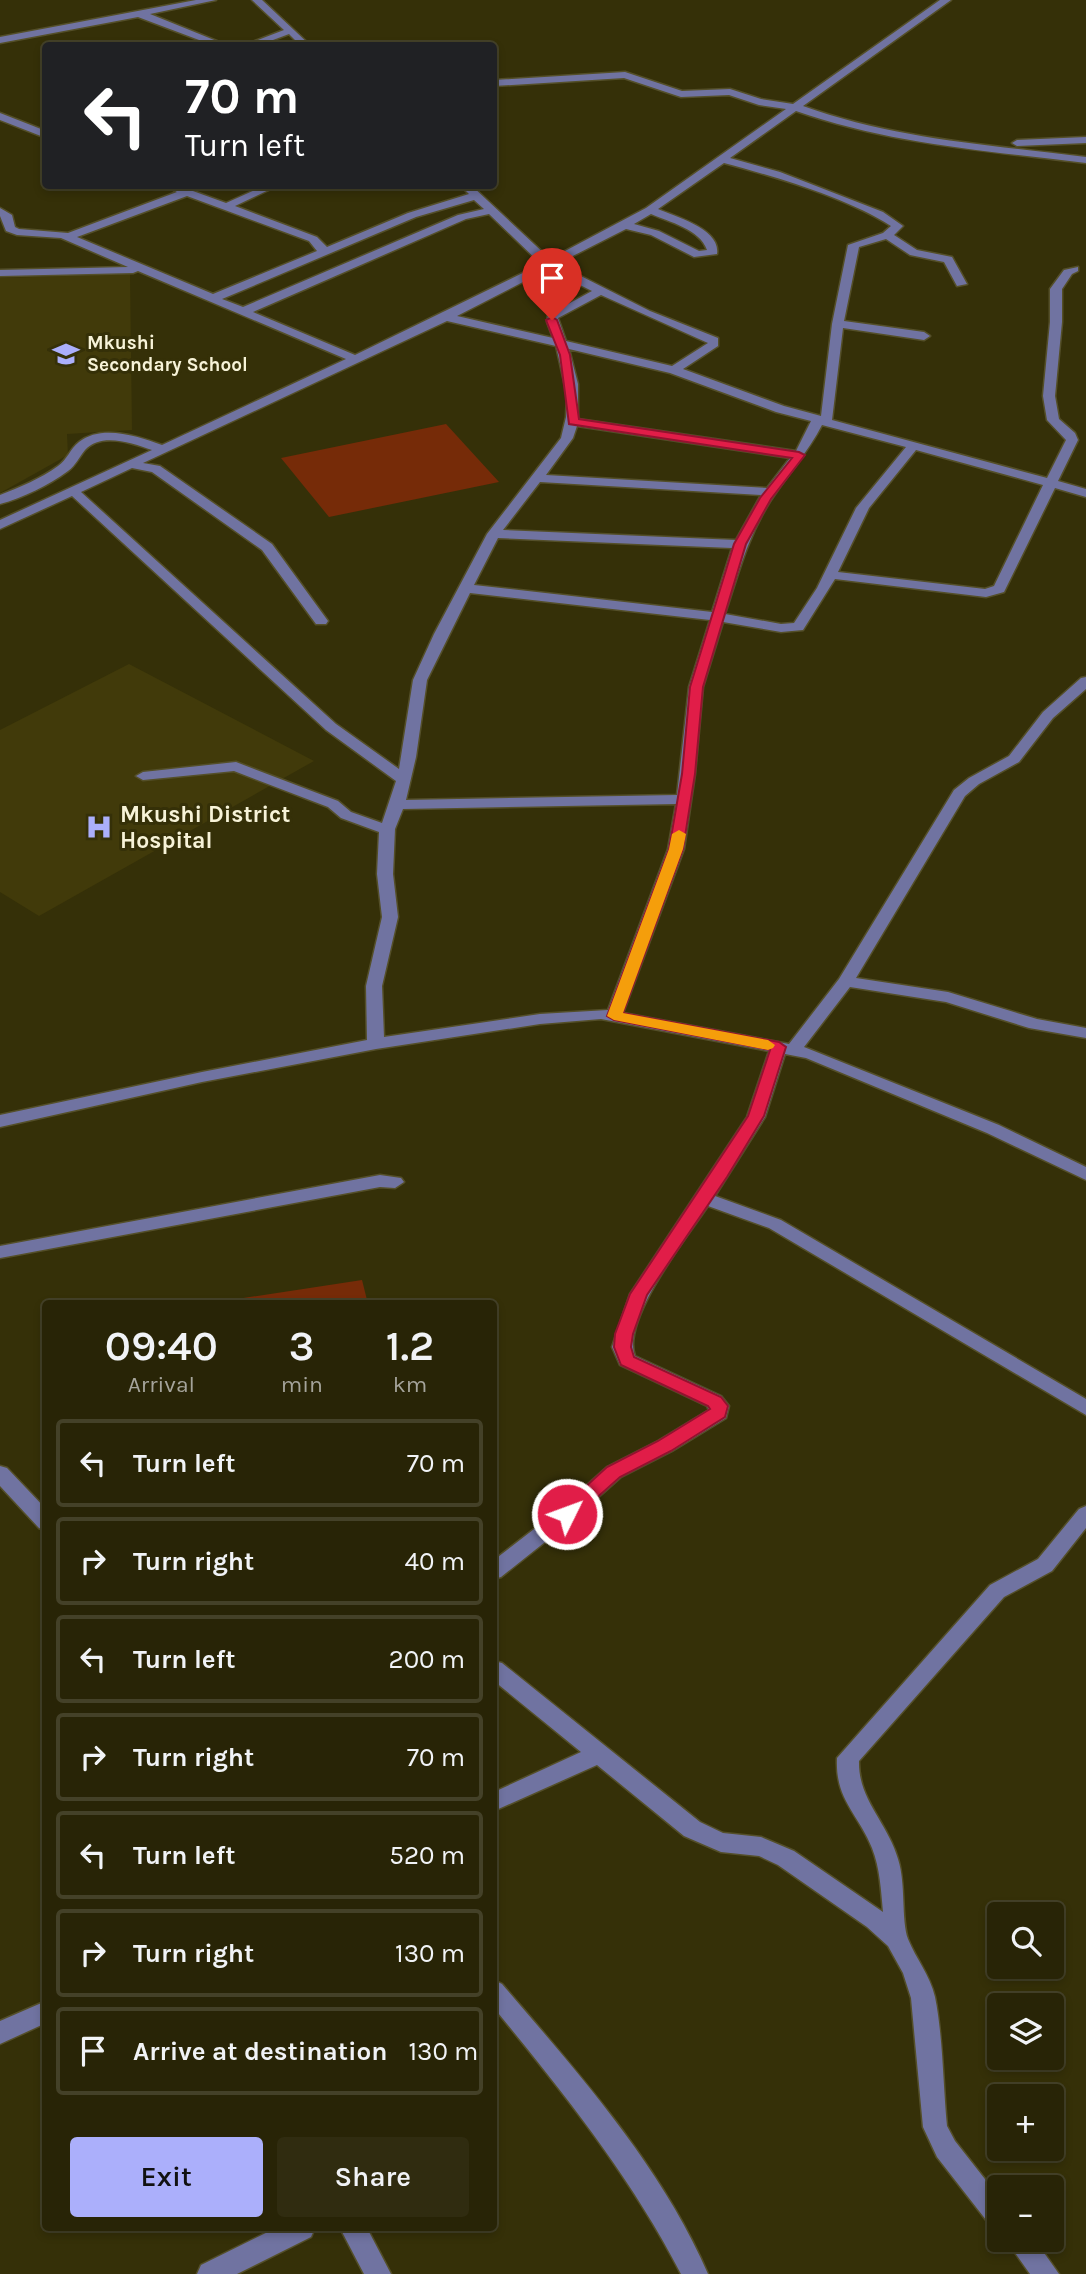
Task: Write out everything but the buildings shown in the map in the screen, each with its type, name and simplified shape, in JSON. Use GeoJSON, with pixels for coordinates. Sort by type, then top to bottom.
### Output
{"type":"FeatureCollection","features":[{"type":"Feature","properties":{"kind":"street"},"geometry":{"type":"LineString","coordinates":[[0,40],[211,0]]}},
{"type":"Feature","properties":{"kind":"street"},"geometry":{"type":"LineString","coordinates":[[257,0],[302,42]]}},
{"type":"Feature","properties":{"kind":"street"},"geometry":{"type":"LineString","coordinates":[[0,525],[159,448],[446,317],[625,225],[650,211],[946,0]]}},
{"type":"Feature","properties":{"kind":"street"},"geometry":{"type":"LineString","coordinates":[[139,14],[214,42]]}},
{"type":"Feature","properties":{"kind":"street"},"geometry":{"type":"LineString","coordinates":[[258,42],[290,31]]}},
{"type":"Feature","properties":{"kind":"street"},"geometry":{"type":"LineString","coordinates":[[497,83],[617,74],[681,94],[730,92],[759,102],[795,107],[866,130],[982,148],[1086,160]]}},
{"type":"Feature","properties":{"kind":"street"},"geometry":{"type":"LineString","coordinates":[[0,116],[42,133]]}},
{"type":"Feature","properties":{"kind":"street"},"geometry":{"type":"LineString","coordinates":[[29,128],[40,120]]}},
{"type":"Feature","properties":{"kind":"street"},"geometry":{"type":"LineString","coordinates":[[982,148],[1005,144],[1086,140]]}},
{"type":"Feature","properties":{"kind":"street"},"geometry":{"type":"LineString","coordinates":[[614,1016],[676,849],[696,687],[740,544],[771,492],[822,420],[853,245],[887,235],[898,226],[879,214],[776,174],[722,159]]}},
{"type":"Feature","properties":{"kind":"street"},"geometry":{"type":"LineString","coordinates":[[181,189],[313,239],[321,245],[323,253]]}},
{"type":"Feature","properties":{"kind":"street"},"geometry":{"type":"LineString","coordinates":[[227,206],[265,189]]}},
{"type":"Feature","properties":{"kind":"street"},"geometry":{"type":"LineString","coordinates":[[469,189],[549,265],[646,313],[714,341],[715,344],[674,369]]}},
{"type":"Feature","properties":{"kind":"street"},"geometry":{"type":"LineString","coordinates":[[67,237],[187,191]]}},
{"type":"Feature","properties":{"kind":"street"},"geometry":{"type":"LineString","coordinates":[[214,298],[435,206],[477,196]]}},
{"type":"Feature","properties":{"kind":"street"},"geometry":{"type":"LineString","coordinates":[[245,311],[461,217],[492,210]]}},
{"type":"Feature","properties":{"kind":"street"},"geometry":{"type":"LineString","coordinates":[[0,211],[8,217],[10,229],[17,232],[52,233],[67,237],[355,359]]}},
{"type":"Feature","properties":{"kind":"street"},"geometry":{"type":"LineString","coordinates":[[625,225],[654,233],[698,255],[713,252],[713,246],[706,237],[650,211]]}},
{"type":"Feature","properties":{"kind":"street"},"geometry":{"type":"LineString","coordinates":[[887,235],[914,253],[948,259],[961,284]]}},
{"type":"Feature","properties":{"kind":"street"},"geometry":{"type":"LineString","coordinates":[[832,575],[995,592],[1072,440],[1053,420],[1049,396],[1056,322],[1056,289],[1068,272],[1074,269]]}},
{"type":"Feature","properties":{"kind":"street"},"geometry":{"type":"LineString","coordinates":[[0,272],[104,270],[151,273]]}},
{"type":"Feature","properties":{"kind":"street"},"geometry":{"type":"LineString","coordinates":[[376,1044],[374,986],[390,916],[385,874],[387,830],[404,779],[420,680],[495,534],[567,438],[573,422],[565,355],[552,317],[601,290]]}},
{"type":"Feature","properties":{"kind":"street"},"geometry":{"type":"LineString","coordinates":[[446,317],[674,369],[780,409],[1086,493]]}},
{"type":"Feature","properties":{"kind":"street"},"geometry":{"type":"LineString","coordinates":[[838,324],[924,336]]}},
{"type":"Feature","properties":{"kind":"street"},"geometry":{"type":"LineString","coordinates":[[573,422],[799,455]]}},
{"type":"Feature","properties":{"kind":"street"},"geometry":{"type":"LineString","coordinates":[[0,500],[68,466],[85,443],[95,439],[127,439],[159,448]]}},
{"type":"Feature","properties":{"kind":"street"},"geometry":{"type":"LineString","coordinates":[[465,588],[718,617],[781,628],[798,626],[808,615],[832,575],[858,516],[914,445]]}},
{"type":"Feature","properties":{"kind":"street"},"geometry":{"type":"LineString","coordinates":[[128,464],[156,469],[267,547],[321,621]]}},
{"type":"Feature","properties":{"kind":"street"},"geometry":{"type":"LineString","coordinates":[[537,478],[771,492]]}},
{"type":"Feature","properties":{"kind":"street"},"geometry":{"type":"LineString","coordinates":[[72,490],[331,727],[404,779]]}},
{"type":"Feature","properties":{"kind":"street"},"geometry":{"type":"LineString","coordinates":[[495,534],[740,544]]}},
{"type":"Feature","properties":{"kind":"street"},"geometry":{"type":"LineString","coordinates":[[497,1569],[567,1514],[614,1472],[665,1446],[719,1413],[719,1406],[715,1401],[627,1360],[622,1347],[624,1334],[639,1294],[756,1116],[786,1048],[846,981],[959,793],[1014,758],[1048,715],[1082,688]]}},
{"type":"Feature","properties":{"kind":"street"},"geometry":{"type":"LineString","coordinates":[[142,776],[236,766],[333,804],[346,815],[387,830]]}},
{"type":"Feature","properties":{"kind":"street"},"geometry":{"type":"LineString","coordinates":[[397,805],[467,801],[536,803],[684,799]]}},
{"type":"Feature","properties":{"kind":"street"},"geometry":{"type":"LineString","coordinates":[[846,981],[948,997],[1035,1024],[1086,1033]]}},
{"type":"Feature","properties":{"kind":"street"},"geometry":{"type":"LineString","coordinates":[[0,1121],[202,1077],[376,1044],[540,1019],[614,1016],[810,1053],[993,1129],[1086,1174]]}},
{"type":"Feature","properties":{"kind":"street"},"geometry":{"type":"LineString","coordinates":[[0,1252],[380,1181],[395,1182]]}},
{"type":"Feature","properties":{"kind":"street"},"geometry":{"type":"LineString","coordinates":[[704,1198],[787,1230],[1086,1409]]}},
{"type":"Feature","properties":{"kind":"street"},"geometry":{"type":"LineString","coordinates":[[0,1473],[42,1519]]}},
{"type":"Feature","properties":{"kind":"street"},"geometry":{"type":"LineString","coordinates":[[895,1939],[890,1869],[883,1846],[847,1787],[848,1758],[997,1591],[1045,1565],[1086,1514]]}},
{"type":"Feature","properties":{"kind":"street"},"geometry":{"type":"LineString","coordinates":[[497,1671],[692,1829],[721,1842],[761,1846],[786,1858],[875,1920],[895,1939],[914,1970],[923,1998],[935,2127],[946,2149],[987,2201]]}},
{"type":"Feature","properties":{"kind":"street"},"geometry":{"type":"LineString","coordinates":[[497,1801],[598,1754]]}},
{"type":"Feature","properties":{"kind":"street"},"geometry":{"type":"LineString","coordinates":[[497,1995],[575,2087],[631,2165],[695,2274]]}},
{"type":"Feature","properties":{"kind":"street"},"geometry":{"type":"LineString","coordinates":[[0,2033],[42,2013]]}},
{"type":"Feature","properties":{"kind":"street"},"geometry":{"type":"LineString","coordinates":[[210,2274],[296,2231]]}},
{"type":"Feature","properties":{"kind":"street"},"geometry":{"type":"LineString","coordinates":[[355,2231],[378,2274]]}},
{"type":"Feature","properties":{"kind":"street"},"geometry":{"type":"LineString","coordinates":[[1028,2252],[1046,2274]]}},
{"type":"Feature","properties":{"kind":"shaded area","name":"Mkushi Secondary School"},"geometry":{"type":"Polygon","coordinates":[[[130,274],[132,430],[67,434],[68,455],[0,493],[0,278],[130,274]]]}},
{"type":"Feature","properties":{"kind":"shaded area"},"geometry":{"type":"Polygon","coordinates":[[[446,424],[499,482],[329,517],[281,458],[446,424]]]}},
{"type":"Feature","properties":{"kind":"shaded area","name":"Mkushi District Hospital"},"geometry":{"type":"Polygon","coordinates":[[[129,664],[314,761],[39,916],[0,892],[0,730],[129,664]]]}},
{"type":"Feature","properties":{"kind":"shaded area"},"geometry":{"type":"Polygon","coordinates":[[[362,1280],[367,1300],[230,1300],[362,1280]]]}},
{"type":"Feature","properties":{"kind":"slow traffic"},"geometry":{"type":"LineString","coordinates":[[679,834],[676,849],[614,1016],[768,1045]]}},
{"type":"Feature","properties":{"kind":"place","name":"Mkushi Secondary School"},"geometry":{"type":"Point","coordinates":[66,354]}},
{"type":"Feature","properties":{"kind":"place","name":"Mkushi District Hospital"},"geometry":{"type":"Point","coordinates":[99,827]}},
{"type":"Feature","properties":{"kind":"route"},"geometry":{"type":"LineString","coordinates":[[552,320],[564,349],[572,394],[573,422],[799,455],[766,498],[740,544],[696,687],[688,774],[676,849],[614,1016],[779,1047],[756,1116],[721,1174],[639,1294],[624,1334],[622,1347],[627,1360],[715,1401],[719,1406],[719,1413],[665,1446],[614,1472],[567,1514]]}}]}
